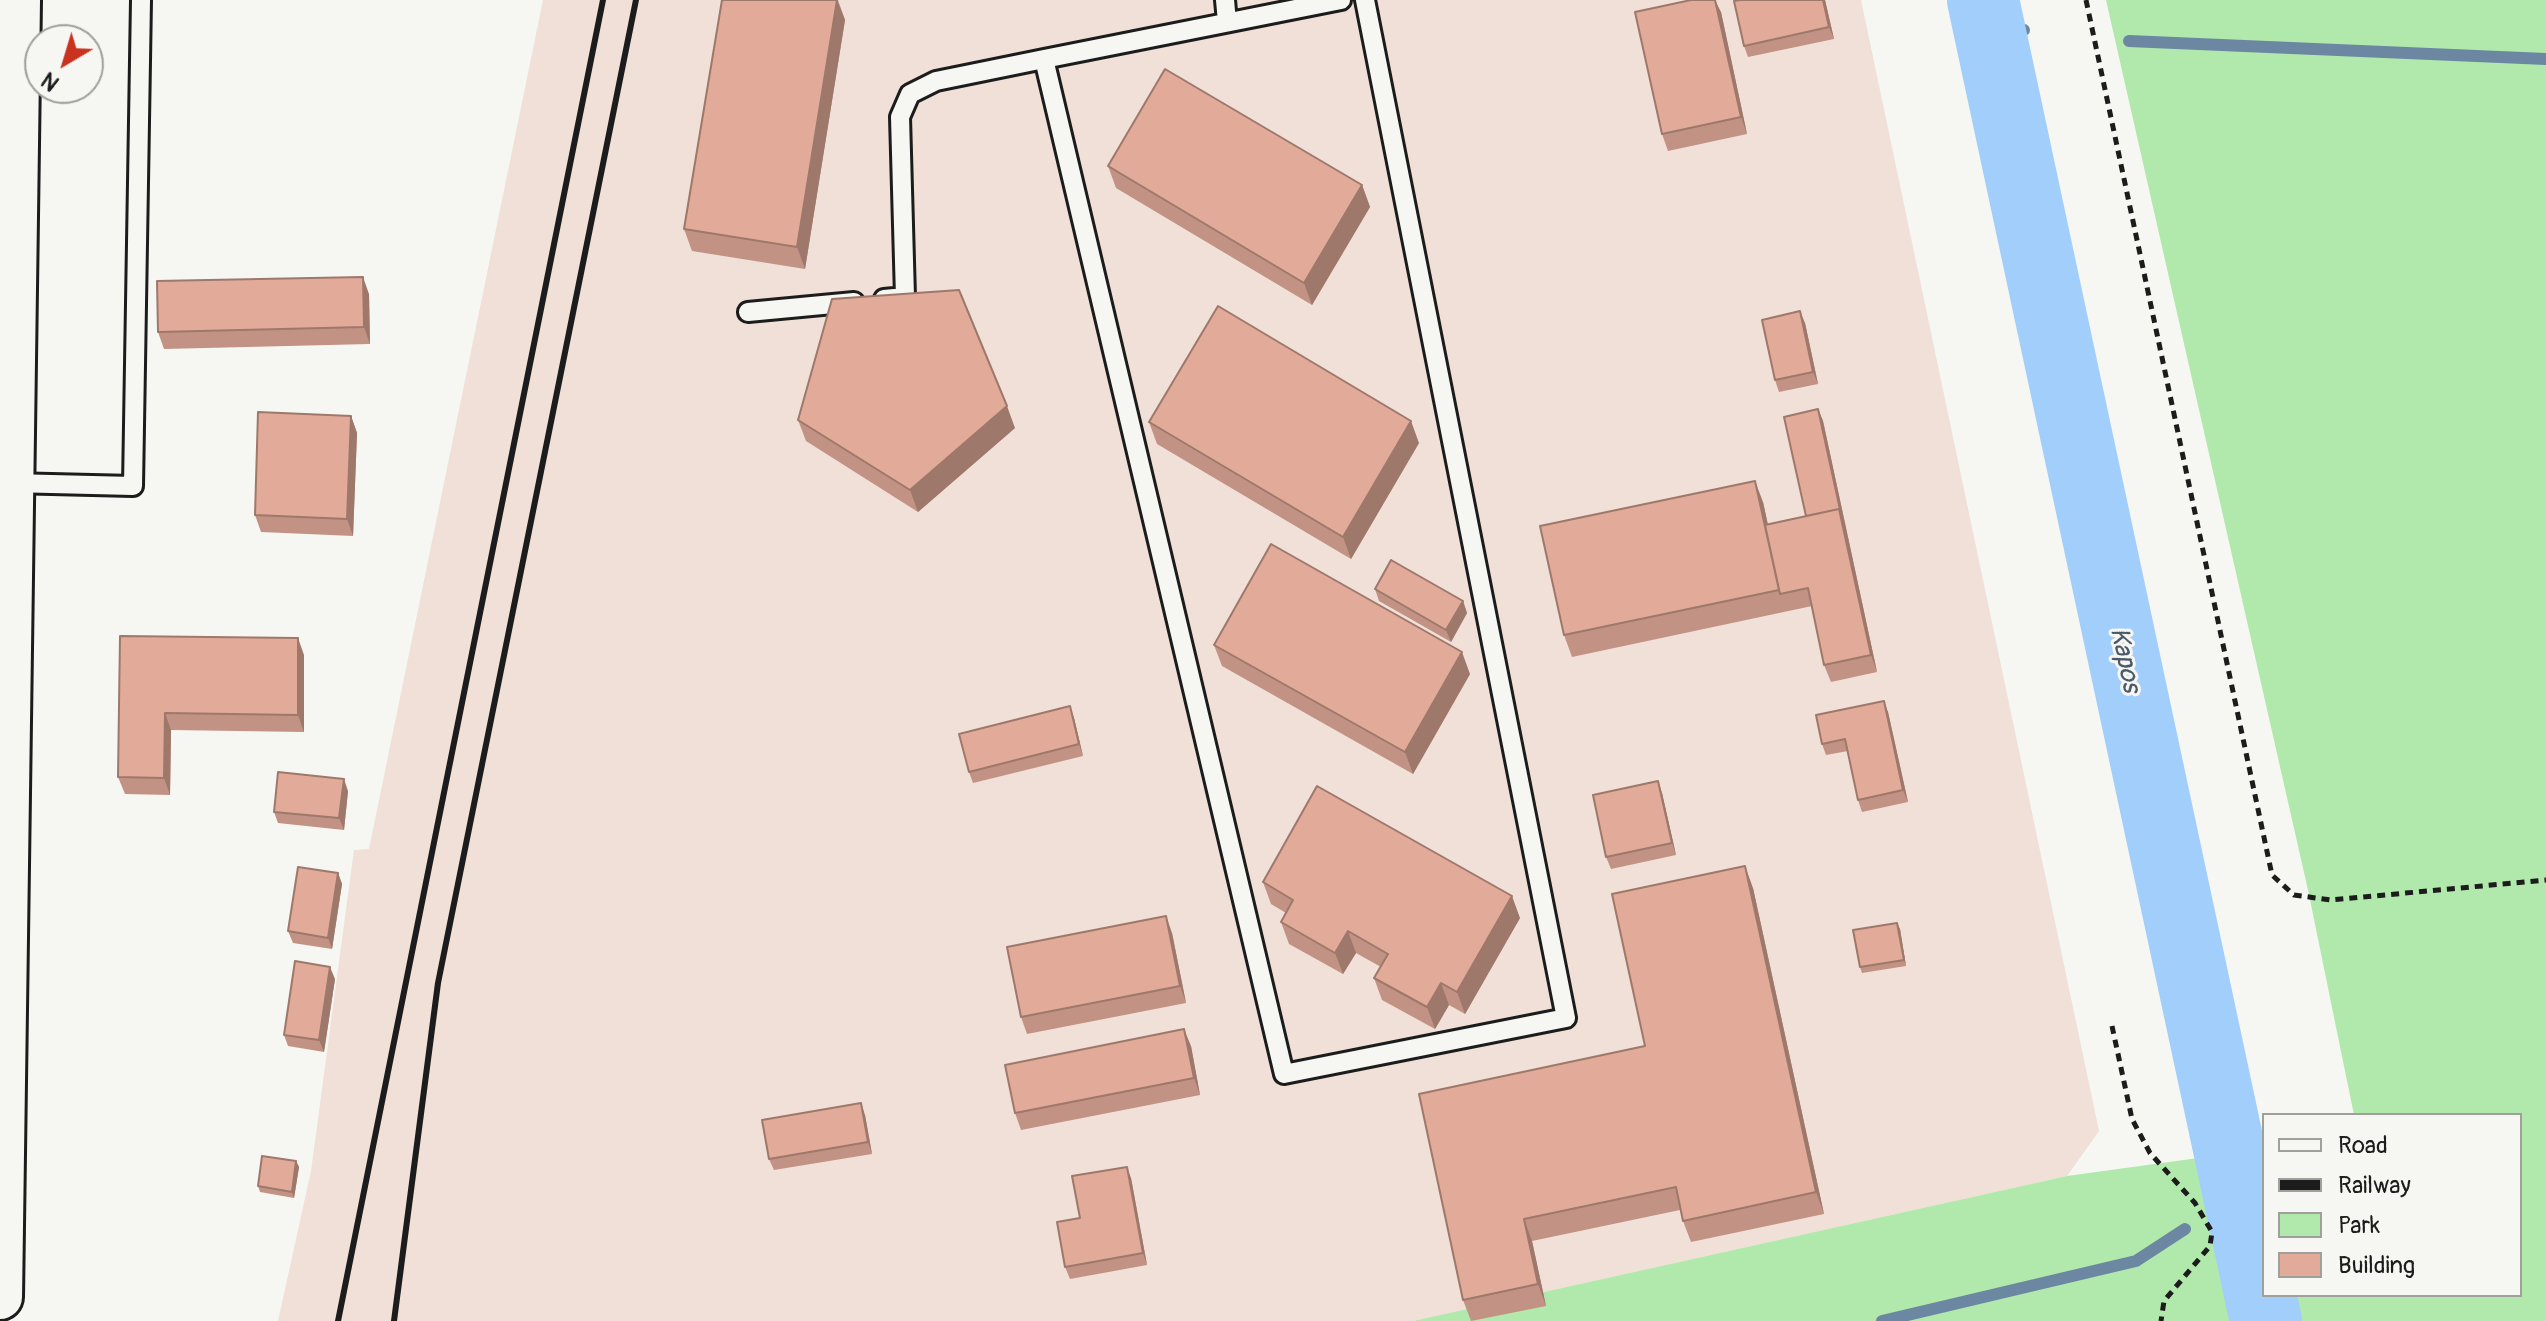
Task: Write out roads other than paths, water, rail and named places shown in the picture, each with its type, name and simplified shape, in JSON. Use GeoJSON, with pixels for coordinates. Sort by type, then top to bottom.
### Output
{"type":"FeatureCollection","features":[{"type":"Feature","properties":{"kind":"street"},"geometry":{"type":"LineString","coordinates":[[0,1297],[18,0]]}},
{"type":"Feature","properties":{"kind":"lane"},"geometry":{"type":"LineString","coordinates":[[10,483],[133,486],[141,0]]}},
{"type":"Feature","properties":{"kind":"lane"},"geometry":{"type":"LineString","coordinates":[[1225,0],[1227,22]]}},
{"type":"Feature","properties":{"kind":"lane"},"geometry":{"type":"LineString","coordinates":[[748,312],[905,297],[900,117],[910,94],[936,81],[1341,0]]}},
{"type":"Feature","properties":{"kind":"lane"},"geometry":{"type":"LineString","coordinates":[[1044,59],[1284,1074],[1566,1018],[1365,0]]}},
{"type":"Feature","properties":{"kind":"waterway","name":"Kapos"},"geometry":{"type":"LineString","coordinates":[[1983,0],[2266,1321]]}},
{"type":"Feature","properties":{"kind":"waterway"},"geometry":{"type":"LineString","coordinates":[[1989,29],[2024,30]]}},
{"type":"Feature","properties":{"kind":"waterway"},"geometry":{"type":"LineString","coordinates":[[2129,41],[2546,59]]}},
{"type":"Feature","properties":{"kind":"waterway"},"geometry":{"type":"LineString","coordinates":[[2218,1207],[2241,1201]]}},
{"type":"Feature","properties":{"kind":"waterway"},"geometry":{"type":"LineString","coordinates":[[1882,1321],[2136,1261],[2185,1229]]}},
{"type":"Feature","properties":{"kind":"railway"},"geometry":{"type":"LineString","coordinates":[[338,1321],[603,0]]}},
{"type":"Feature","properties":{"kind":"railway"},"geometry":{"type":"LineString","coordinates":[[394,1321],[438,983],[636,0]]}}]}
